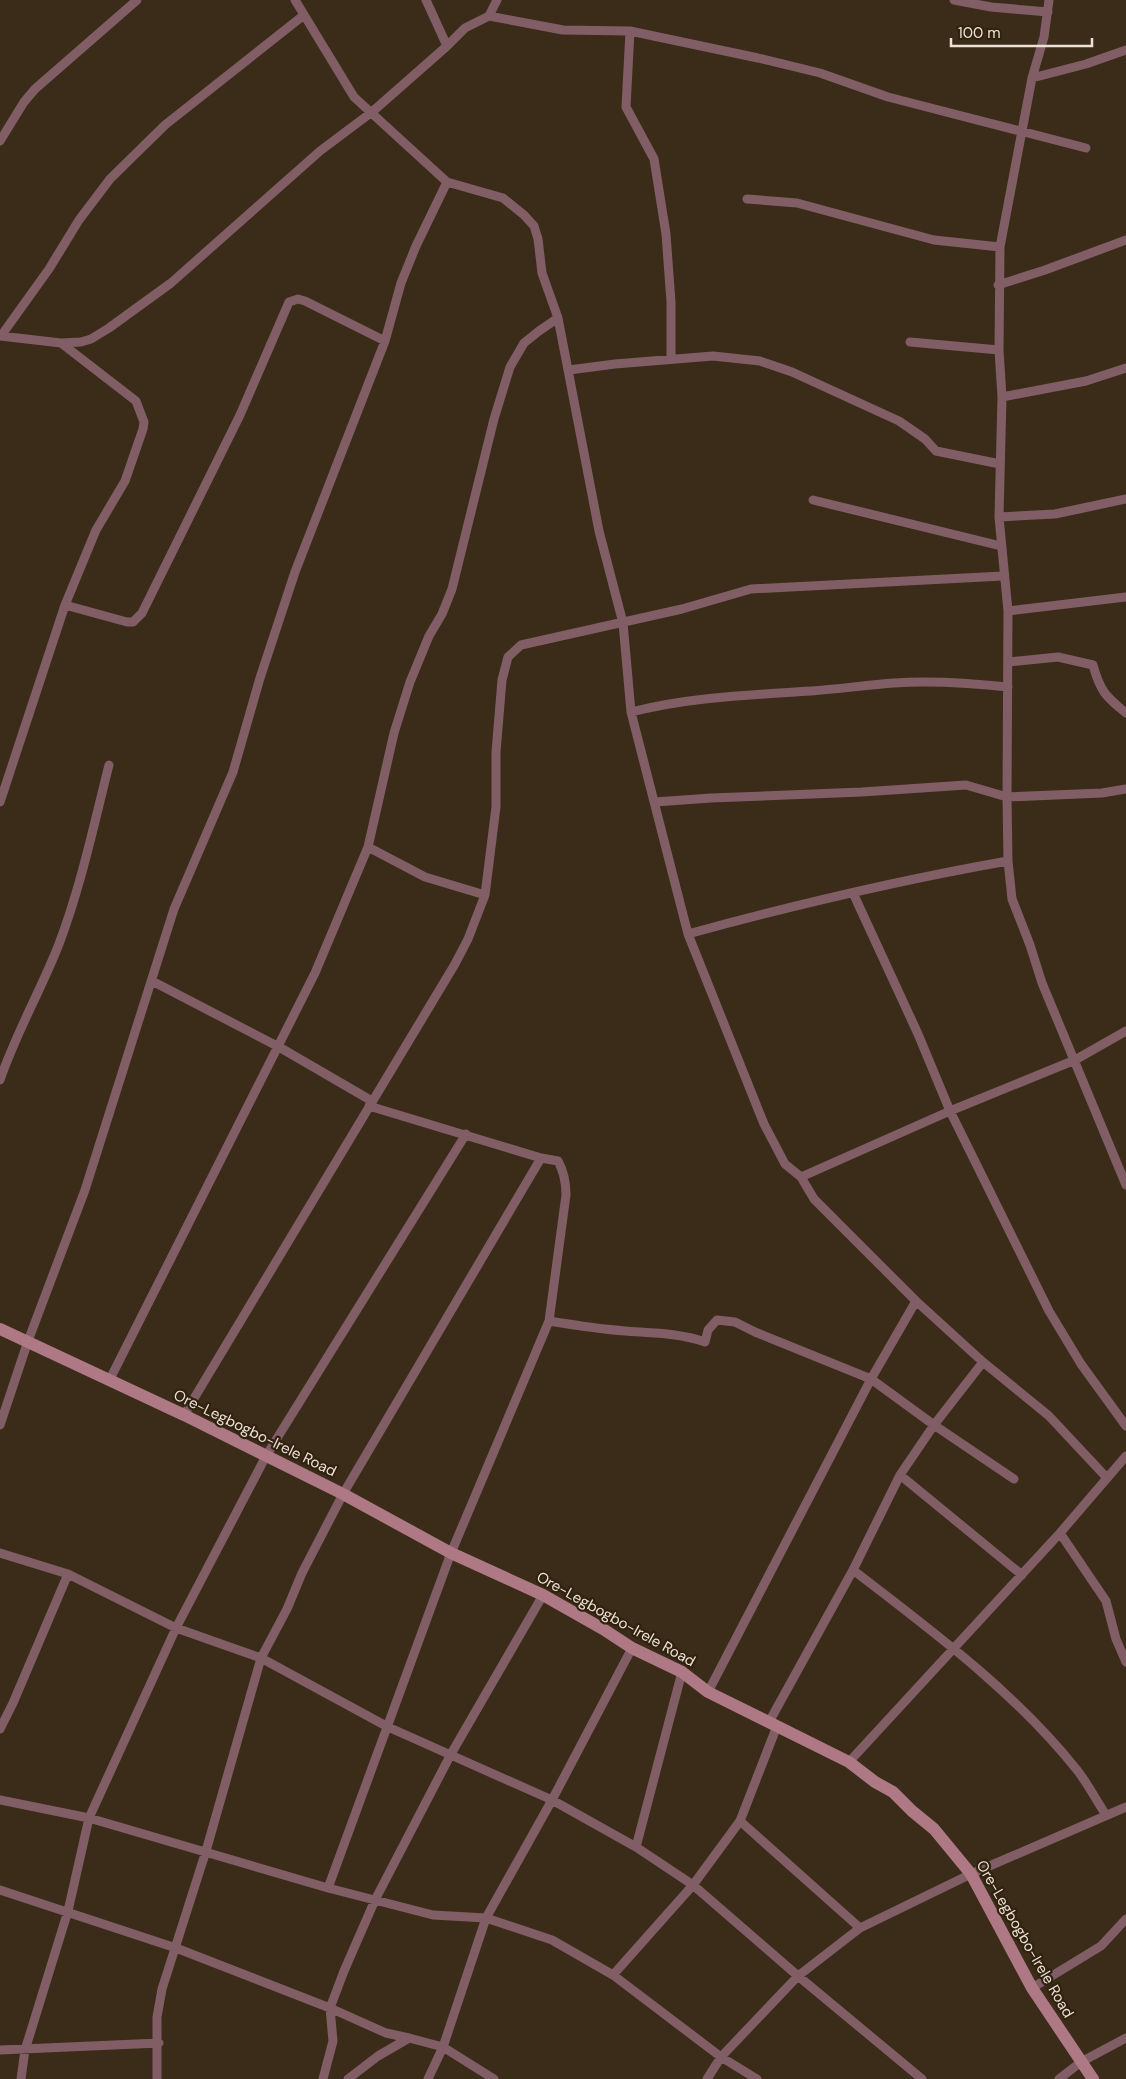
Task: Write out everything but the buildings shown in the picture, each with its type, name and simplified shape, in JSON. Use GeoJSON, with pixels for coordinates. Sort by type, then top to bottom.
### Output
{"type":"FeatureCollection","features":[{"type":"Feature","properties":{"kind":"main road","name":"Ore-Legbogbo-Irele Road"},"geometry":{"type":"LineString","coordinates":[[0,1328],[184,1415],[343,1494],[451,1553],[543,1595],[632,1648],[682,1672],[708,1692],[849,1762],[875,1782],[894,1792],[912,1812],[934,1829],[971,1874],[1032,1988],[1093,2079]]}},
{"type":"Feature","properties":{"kind":"street"},"geometry":{"type":"LineString","coordinates":[[0,141],[24,102],[35,89],[137,0]]}},
{"type":"Feature","properties":{"kind":"street"},"geometry":{"type":"LineString","coordinates":[[295,0],[354,97],[448,182],[504,198],[530,220],[534,226],[538,239],[542,273],[558,318],[599,531],[623,623],[631,712],[656,802],[688,934],[764,1124],[785,1164],[801,1177],[814,1199],[916,1301],[983,1362],[1049,1416],[1107,1478]]}},
{"type":"Feature","properties":{"kind":"street"},"geometry":{"type":"LineString","coordinates":[[426,0],[447,46]]}},
{"type":"Feature","properties":{"kind":"street"},"geometry":{"type":"LineString","coordinates":[[304,15],[165,125],[110,179],[79,220],[49,269],[1,336],[61,343],[81,342],[129,315],[171,283],[320,151],[372,112],[465,28],[489,16],[497,0]]}},
{"type":"Feature","properties":{"kind":"street"},"geometry":{"type":"LineString","coordinates":[[954,0],[991,7],[1048,12]]}},
{"type":"Feature","properties":{"kind":"street"},"geometry":{"type":"LineString","coordinates":[[1049,0],[1044,37],[1032,78],[1000,248],[998,285],[1002,397],[999,517],[1008,612],[1008,862],[1012,899],[1042,983],[1126,1184]]}},
{"type":"Feature","properties":{"kind":"street"},"geometry":{"type":"LineString","coordinates":[[489,16],[563,30],[630,31],[758,58],[820,73],[888,97],[1086,148]]}},
{"type":"Feature","properties":{"kind":"street"},"geometry":{"type":"LineString","coordinates":[[630,31],[626,107],[654,159],[666,234],[671,302],[671,358]]}},
{"type":"Feature","properties":{"kind":"street"},"geometry":{"type":"LineString","coordinates":[[1032,78],[1086,64],[1126,50]]}},
{"type":"Feature","properties":{"kind":"street"},"geometry":{"type":"LineString","coordinates":[[0,1425],[28,1341],[85,1190],[174,909],[233,772],[260,678],[295,572],[385,341],[401,283],[416,246],[448,182]]}},
{"type":"Feature","properties":{"kind":"street"},"geometry":{"type":"LineString","coordinates":[[747,199],[796,203],[934,240],[1000,248]]}},
{"type":"Feature","properties":{"kind":"street"},"geometry":{"type":"LineString","coordinates":[[998,285],[1126,240]]}},
{"type":"Feature","properties":{"kind":"street"},"geometry":{"type":"LineString","coordinates":[[65,605],[128,622],[133,622],[142,613],[240,415],[288,302],[298,299],[305,301],[385,341]]}},
{"type":"Feature","properties":{"kind":"street"},"geometry":{"type":"LineString","coordinates":[[110,1381],[316,973],[368,847],[396,725],[429,636],[442,614],[452,589],[501,392],[510,367],[524,343],[558,318]]}},
{"type":"Feature","properties":{"kind":"street"},"geometry":{"type":"LineString","coordinates":[[910,342],[999,350]]}},
{"type":"Feature","properties":{"kind":"street"},"geometry":{"type":"LineString","coordinates":[[0,802],[65,605],[96,530],[125,480],[144,422],[136,400],[61,343]]}},
{"type":"Feature","properties":{"kind":"street"},"geometry":{"type":"LineString","coordinates":[[569,370],[671,358],[713,356],[760,361],[792,372],[899,421],[925,439],[936,451],[1000,464]]}},
{"type":"Feature","properties":{"kind":"street"},"geometry":{"type":"LineString","coordinates":[[1002,397],[1086,381],[1126,368]]}},
{"type":"Feature","properties":{"kind":"street"},"geometry":{"type":"LineString","coordinates":[[999,517],[1056,514],[1126,499]]}},
{"type":"Feature","properties":{"kind":"street"},"geometry":{"type":"LineString","coordinates":[[813,500],[1001,546]]}},
{"type":"Feature","properties":{"kind":"street"},"geometry":{"type":"LineString","coordinates":[[184,1415],[455,964],[468,939],[485,895],[496,807],[496,752],[502,680],[508,657],[520,646],[529,642],[623,623],[750,590],[1004,576]]}},
{"type":"Feature","properties":{"kind":"street"},"geometry":{"type":"LineString","coordinates":[[1008,612],[1126,597]]}},
{"type":"Feature","properties":{"kind":"street"},"geometry":{"type":"LineString","coordinates":[[1008,662],[1058,657],[1093,665],[1098,686],[1106,697],[1126,713]]}},
{"type":"Feature","properties":{"kind":"street"},"geometry":{"type":"LineString","coordinates":[[631,712],[701,698],[896,683],[980,684],[1008,687]]}},
{"type":"Feature","properties":{"kind":"street"},"geometry":{"type":"LineString","coordinates":[[0,1080],[65,926],[74,899],[109,764]]}},
{"type":"Feature","properties":{"kind":"street"},"geometry":{"type":"LineString","coordinates":[[656,802],[966,785],[1007,796],[1102,793],[1126,789]]}},
{"type":"Feature","properties":{"kind":"street"},"geometry":{"type":"LineString","coordinates":[[368,847],[425,877],[485,895]]}},
{"type":"Feature","properties":{"kind":"street"},"geometry":{"type":"LineString","coordinates":[[688,934],[775,910],[929,875],[1008,862]]}},
{"type":"Feature","properties":{"kind":"street"},"geometry":{"type":"LineString","coordinates":[[853,893],[918,1034],[950,1111],[1049,1311],[1082,1364],[1126,1426]]}},
{"type":"Feature","properties":{"kind":"street"},"geometry":{"type":"LineString","coordinates":[[152,981],[279,1047],[371,1104],[541,1158],[558,1161],[566,1183],[549,1321],[451,1553],[328,1888]]}},
{"type":"Feature","properties":{"kind":"street"},"geometry":{"type":"LineString","coordinates":[[801,1177],[950,1111],[1075,1060],[1126,1031]]}},
{"type":"Feature","properties":{"kind":"street"},"geometry":{"type":"LineString","coordinates":[[21,2079],[24,2050],[68,1911],[89,1818],[176,1628],[266,1456],[466,1134]]}},
{"type":"Feature","properties":{"kind":"street"},"geometry":{"type":"LineString","coordinates":[[158,2079],[159,2043],[157,2017],[162,1989],[206,1851],[261,1658],[343,1494],[541,1158]]}},
{"type":"Feature","properties":{"kind":"street"},"geometry":{"type":"LineString","coordinates":[[708,1692],[871,1379],[916,1301]]}},
{"type":"Feature","properties":{"kind":"street"},"geometry":{"type":"LineString","coordinates":[[549,1321],[592,1328],[674,1335],[705,1342],[708,1330],[717,1320],[723,1319],[735,1322],[871,1379],[934,1425],[1014,1478]]}},
{"type":"Feature","properties":{"kind":"street"},"geometry":{"type":"LineString","coordinates":[[613,1974],[693,1885],[740,1821],[773,1724],[900,1475],[934,1425],[983,1362]]}},
{"type":"Feature","properties":{"kind":"street"},"geometry":{"type":"LineString","coordinates":[[849,1762],[1022,1575],[1126,1456]]}},
{"type":"Feature","properties":{"kind":"street"},"geometry":{"type":"LineString","coordinates":[[900,1475],[1022,1575]]}},
{"type":"Feature","properties":{"kind":"street"},"geometry":{"type":"LineString","coordinates":[[1060,1533],[1106,1601],[1116,1639],[1126,1662]]}},
{"type":"Feature","properties":{"kind":"street"},"geometry":{"type":"LineString","coordinates":[[0,1553],[68,1574],[176,1628],[261,1658],[388,1727],[552,1800],[636,1847],[693,1885],[798,1976],[922,2079]]}},
{"type":"Feature","properties":{"kind":"street"},"geometry":{"type":"LineString","coordinates":[[853,1570],[955,1649],[1026,1714],[1077,1771],[1106,1815]]}},
{"type":"Feature","properties":{"kind":"street"},"geometry":{"type":"LineString","coordinates":[[0,1728],[13,1703],[68,1574]]}},
{"type":"Feature","properties":{"kind":"street"},"geometry":{"type":"LineString","coordinates":[[322,2079],[333,2042],[330,2008],[375,1900],[451,1754],[543,1595]]}},
{"type":"Feature","properties":{"kind":"street"},"geometry":{"type":"LineString","coordinates":[[428,2079],[443,2047],[486,1918],[552,1800],[632,1648]]}},
{"type":"Feature","properties":{"kind":"street"},"geometry":{"type":"LineString","coordinates":[[636,1847],[682,1672]]}},
{"type":"Feature","properties":{"kind":"street"},"geometry":{"type":"LineString","coordinates":[[0,1800],[89,1818],[328,1888],[433,1915],[486,1918],[552,1940],[613,1974],[722,2057],[757,2079]]}},
{"type":"Feature","properties":{"kind":"street"},"geometry":{"type":"LineString","coordinates":[[707,2079],[722,2057],[798,1976],[860,1928],[971,1874],[1126,1807]]}},
{"type":"Feature","properties":{"kind":"street"},"geometry":{"type":"LineString","coordinates":[[740,1821],[860,1928]]}},
{"type":"Feature","properties":{"kind":"street"},"geometry":{"type":"LineString","coordinates":[[0,1890],[176,1948],[330,2008],[386,2033],[443,2047],[494,2079]]}},
{"type":"Feature","properties":{"kind":"street"},"geometry":{"type":"LineString","coordinates":[[1032,1988],[1100,1946],[1126,1919]]}},
{"type":"Feature","properties":{"kind":"street"},"geometry":{"type":"LineString","coordinates":[[348,2079],[378,2056],[409,2038]]}},
{"type":"Feature","properties":{"kind":"street"},"geometry":{"type":"LineString","coordinates":[[1059,2079],[1082,2062],[1126,2038]]}},
{"type":"Feature","properties":{"kind":"street"},"geometry":{"type":"LineString","coordinates":[[0,2050],[159,2043]]}}]}
